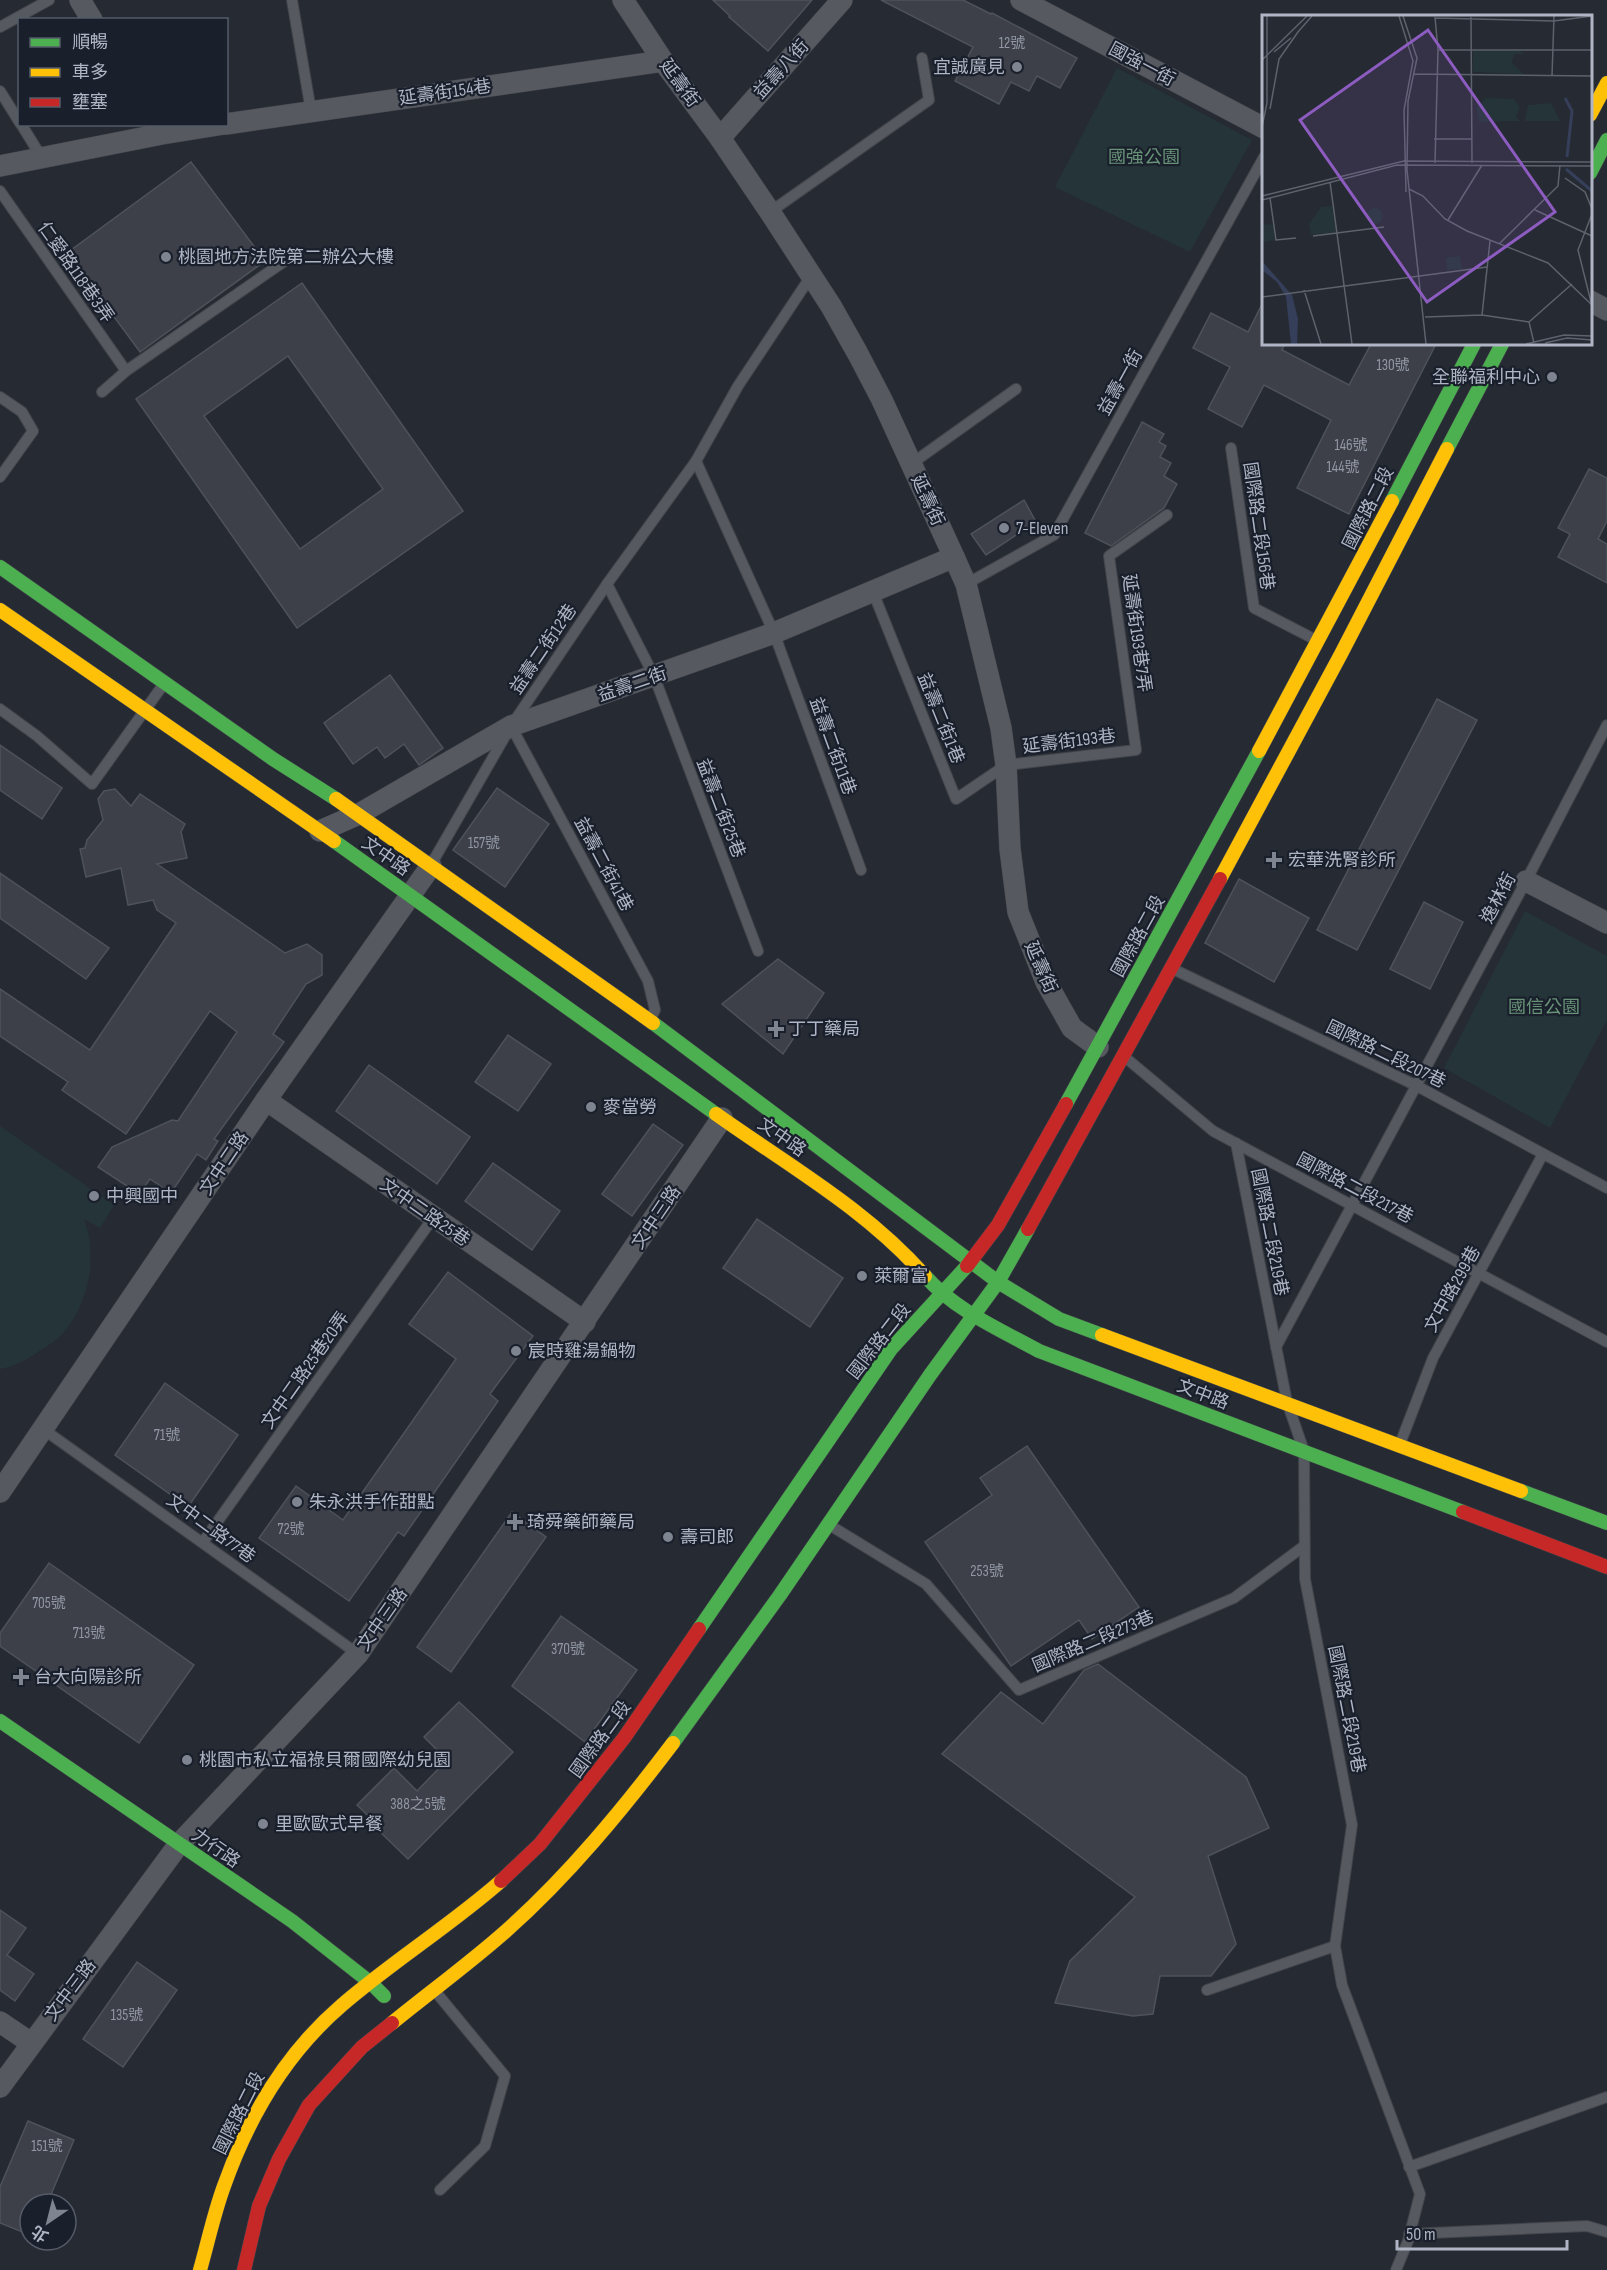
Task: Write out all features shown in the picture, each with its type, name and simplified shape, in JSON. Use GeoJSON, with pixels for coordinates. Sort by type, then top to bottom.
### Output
{"type":"FeatureCollection","features":[{"type":"Feature","properties":{"kind":"street"},"geometry":{"type":"LineString","coordinates":[[80,0],[91,18]]}},
{"type":"Feature","properties":{"kind":"street","name":"延壽街"},"geometry":{"type":"LineString","coordinates":[[623,0],[663,61],[720,138],[811,276],[858,354],[912,464],[966,584],[987,664],[1001,728],[1006,765],[1010,849],[1018,912],[1046,982],[1072,1028],[1111,1052]]}},
{"type":"Feature","properties":{"kind":"street","name":"益壽八街"},"geometry":{"type":"LineString","coordinates":[[720,138],[842,0]]}},
{"type":"Feature","properties":{"kind":"street","name":"國強一街"},"geometry":{"type":"LineString","coordinates":[[1021,0],[1262,127]]}},
{"type":"Feature","properties":{"kind":"street","name":"延壽街154巷"},"geometry":{"type":"LineString","coordinates":[[228,124],[663,61]]}},
{"type":"Feature","properties":{"kind":"street"},"geometry":{"type":"LineString","coordinates":[[1592,111],[1607,83]]}},
{"type":"Feature","properties":{"kind":"street","name":"延壽街154巷"},"geometry":{"type":"LineString","coordinates":[[0,166],[42,159],[159,129],[199,126]]}},
{"type":"Feature","properties":{"kind":"street"},"geometry":{"type":"LineString","coordinates":[[1592,168],[1607,140]]}},
{"type":"Feature","properties":{"kind":"street"},"geometry":{"type":"LineString","coordinates":[[1592,302],[1607,310]]}},
{"type":"Feature","properties":{"kind":"street","name":"國際路二段"},"geometry":{"type":"LineString","coordinates":[[244,2270],[259,2206],[279,2159],[309,2104],[362,2047],[514,1923],[553,1885],[611,1820],[671,1745],[780,1595],[930,1374],[998,1282],[1318,642],[1473,345]]}},
{"type":"Feature","properties":{"kind":"street","name":"國際路二段"},"geometry":{"type":"LineString","coordinates":[[200,2270],[223,2188],[258,2108],[292,2057],[341,2006],[498,1883],[540,1844],[624,1738],[891,1349],[971,1261],[1005,1213],[1111,1052],[1159,962],[1341,654],[1501,345]]}},
{"type":"Feature","properties":{"kind":"street","name":"益壽二街"},"geometry":{"type":"LineString","coordinates":[[320,831],[359,814],[511,726],[774,633],[954,557]]}},
{"type":"Feature","properties":{"kind":"street","name":"文中路"},"geometry":{"type":"LineString","coordinates":[[0,567],[273,759],[359,814],[649,1020],[998,1282],[1059,1319],[1400,1444],[1607,1523]]}},
{"type":"Feature","properties":{"kind":"street","name":"文中路"},"geometry":{"type":"LineString","coordinates":[[0,610],[320,831],[723,1118],[846,1202],[905,1253],[940,1293],[974,1316],[1039,1351],[1607,1567]]}},
{"type":"Feature","properties":{"kind":"street","name":"文中二路"},"geometry":{"type":"LineString","coordinates":[[0,1492],[266,1100],[430,866]]}},
{"type":"Feature","properties":{"kind":"street"},"geometry":{"type":"LineString","coordinates":[[1526,881],[1607,923]]}},
{"type":"Feature","properties":{"kind":"street","name":"文中二路25巷"},"geometry":{"type":"LineString","coordinates":[[266,1100],[585,1322]]}},
{"type":"Feature","properties":{"kind":"street","name":"文中三路"},"geometry":{"type":"LineString","coordinates":[[0,2087],[179,1844],[358,1654],[723,1118]]}},
{"type":"Feature","properties":{"kind":"street","name":"力行路"},"geometry":{"type":"LineString","coordinates":[[0,1721],[292,1922],[371,1983],[403,2014]]}},
{"type":"Feature","properties":{"kind":"street"},"geometry":{"type":"LineString","coordinates":[[0,2022],[31,2043]]}},
{"type":"Feature","properties":{"kind":"lane"},"geometry":{"type":"LineString","coordinates":[[0,27],[49,0]]}},
{"type":"Feature","properties":{"kind":"lane"},"geometry":{"type":"LineString","coordinates":[[292,0],[311,111]]}},
{"type":"Feature","properties":{"kind":"lane"},"geometry":{"type":"LineString","coordinates":[[770,212],[929,100],[922,58]]}},
{"type":"Feature","properties":{"kind":"lane"},"geometry":{"type":"LineString","coordinates":[[0,91],[18,121]]}},
{"type":"Feature","properties":{"kind":"lane"},"geometry":{"type":"LineString","coordinates":[[21,126],[42,159]]}},
{"type":"Feature","properties":{"kind":"lane","name":"益壽一街"},"geometry":{"type":"LineString","coordinates":[[966,584],[1054,535],[1262,160]]}},
{"type":"Feature","properties":{"kind":"lane","name":"仁愛路118巷3弄"},"geometry":{"type":"LineString","coordinates":[[0,191],[126,371]]}},
{"type":"Feature","properties":{"kind":"lane"},"geometry":{"type":"LineString","coordinates":[[102,392],[126,371],[292,255]]}},
{"type":"Feature","properties":{"kind":"lane","name":"益壽二街12巷"},"geometry":{"type":"LineString","coordinates":[[430,866],[511,726],[607,584],[696,461],[738,386],[811,276]]}},
{"type":"Feature","properties":{"kind":"lane"},"geometry":{"type":"LineString","coordinates":[[912,464],[1016,389]]}},
{"type":"Feature","properties":{"kind":"lane"},"geometry":{"type":"LineString","coordinates":[[0,397],[22,412],[33,431],[0,477]]}},
{"type":"Feature","properties":{"kind":"lane","name":"國際路二段156巷"},"geometry":{"type":"LineString","coordinates":[[1231,448],[1254,609],[1318,642]]}},
{"type":"Feature","properties":{"kind":"lane"},"geometry":{"type":"LineString","coordinates":[[696,461],[774,633]]}},
{"type":"Feature","properties":{"kind":"lane","name":"延壽街193巷7弄"},"geometry":{"type":"LineString","coordinates":[[1136,750],[1109,556],[1167,515]]}},
{"type":"Feature","properties":{"kind":"lane","name":"益壽二街25巷"},"geometry":{"type":"LineString","coordinates":[[607,584],[654,676],[758,951]]}},
{"type":"Feature","properties":{"kind":"lane","name":"益壽二街1巷"},"geometry":{"type":"LineString","coordinates":[[873,592],[956,799],[1006,765]]}},
{"type":"Feature","properties":{"kind":"lane","name":"益壽二街11巷"},"geometry":{"type":"LineString","coordinates":[[774,633],[861,870]]}},
{"type":"Feature","properties":{"kind":"lane"},"geometry":{"type":"LineString","coordinates":[[0,709],[37,736],[92,784],[165,682]]}},
{"type":"Feature","properties":{"kind":"lane","name":"逸林街"},"geometry":{"type":"LineString","coordinates":[[1276,1347],[1607,725]]}},
{"type":"Feature","properties":{"kind":"lane","name":"益壽二街41巷"},"geometry":{"type":"LineString","coordinates":[[511,726],[648,981],[656,1010],[649,1020]]}},
{"type":"Feature","properties":{"kind":"lane","name":"延壽街193巷"},"geometry":{"type":"LineString","coordinates":[[1006,765],[1136,750]]}},
{"type":"Feature","properties":{"kind":"lane","name":"國際路二段207巷"},"geometry":{"type":"LineString","coordinates":[[1159,962],[1416,1085],[1607,1188]]}},
{"type":"Feature","properties":{"kind":"lane","name":"國際路二段217巷"},"geometry":{"type":"LineString","coordinates":[[1111,1052],[1213,1131],[1607,1342]]}},
{"type":"Feature","properties":{"kind":"lane","name":"國際路二段219巷"},"geometry":{"type":"LineString","coordinates":[[1236,1143],[1287,1402],[1304,1451],[1305,1579],[1352,1825],[1335,1946],[1342,1986],[1420,2194],[1396,2270]]}},
{"type":"Feature","properties":{"kind":"lane","name":"文中路299巷"},"geometry":{"type":"LineString","coordinates":[[1400,1444],[1433,1358],[1543,1154]]}},
{"type":"Feature","properties":{"kind":"lane","name":"文中二路25巷20弄"},"geometry":{"type":"LineString","coordinates":[[203,1542],[433,1218]]}},
{"type":"Feature","properties":{"kind":"lane","name":"文中二路77巷"},"geometry":{"type":"LineString","coordinates":[[43,1429],[358,1654]]}},
{"type":"Feature","properties":{"kind":"lane","name":"國際路二段273巷"},"geometry":{"type":"LineString","coordinates":[[828,1524],[926,1584],[1019,1690],[1234,1598],[1304,1546]]}},
{"type":"Feature","properties":{"kind":"lane"},"geometry":{"type":"LineString","coordinates":[[1206,1990],[1335,1946]]}},
{"type":"Feature","properties":{"kind":"lane"},"geometry":{"type":"LineString","coordinates":[[434,1989],[505,2076],[485,2146],[440,2190]]}},
{"type":"Feature","properties":{"kind":"lane"},"geometry":{"type":"LineString","coordinates":[[1409,2167],[1607,2097]]}},
{"type":"Feature","properties":{"kind":"lane"},"geometry":{"type":"LineString","coordinates":[[1409,2234],[1587,2226],[1607,2232]]}},
{"type":"Feature","properties":{"kind":"green space","name":"國強公園"},"geometry":{"type":"Polygon","coordinates":[[[1117,68],[1252,140],[1190,252],[1055,187],[1117,68]]]}},
{"type":"Feature","properties":{"kind":"green space","name":"國信公園"},"geometry":{"type":"Polygon","coordinates":[[[1525,911],[1607,956],[1607,1020],[1550,1128],[1444,1068],[1525,911]]]}},
{"type":"Feature","properties":{"kind":"green space"},"geometry":{"type":"Polygon","coordinates":[[[0,1126],[114,1205],[100,1228],[84,1219],[90,1250],[88,1283],[83,1299],[68,1327],[55,1341],[29,1358],[0,1369],[0,1126]]]}},
{"type":"Feature","properties":{"kind":"building"},"geometry":{"type":"Polygon","coordinates":[[[713,0],[812,0],[768,51],[713,0]]]}},
{"type":"Feature","properties":{"kind":"building","name":"宜誠廣見"},"geometry":{"type":"Polygon","coordinates":[[[881,0],[963,0],[1077,58],[1060,88],[1037,76],[1029,91],[1011,82],[999,104],[955,81],[973,47],[881,0]]]}},
{"type":"Feature","properties":{"kind":"building","name":"桃園地方法院第二辦公大樓"},"geometry":{"type":"Polygon","coordinates":[[[191,162],[265,261],[140,352],[67,253],[191,162]]]}},
{"type":"Feature","properties":{"kind":"building"},"geometry":{"type":"Polygon","coordinates":[[[302,283],[463,511],[297,628],[136,399],[302,283]],[[288,356],[204,416],[300,549],[383,489],[288,356]]]}},
{"type":"Feature","properties":{"kind":"building"},"geometry":{"type":"Polygon","coordinates":[[[1262,304],[1262,345],[1284,345],[1282,350],[1349,385],[1370,345],[1435,345],[1349,514],[1297,488],[1331,420],[1264,385],[1242,427],[1208,409],[1230,367],[1193,348],[1211,313],[1248,332],[1262,304]]]}},
{"type":"Feature","properties":{"kind":"building"},"geometry":{"type":"Polygon","coordinates":[[[1142,422],[1164,434],[1159,442],[1166,446],[1160,457],[1171,463],[1164,476],[1177,484],[1164,508],[1111,546],[1085,533],[1142,422]]]}},
{"type":"Feature","properties":{"kind":"building"},"geometry":{"type":"Polygon","coordinates":[[[1589,469],[1607,478],[1607,521],[1598,539],[1607,544],[1607,583],[1558,557],[1570,534],[1558,528],[1589,469]]]}},
{"type":"Feature","properties":{"kind":"building","name":"7-Eleven"},"geometry":{"type":"Polygon","coordinates":[[[1024,500],[1036,522],[986,555],[971,534],[1024,500]]]}},
{"type":"Feature","properties":{"kind":"building"},"geometry":{"type":"Polygon","coordinates":[[[390,675],[443,748],[419,765],[404,744],[385,758],[377,747],[353,764],[324,723],[390,675]]]}},
{"type":"Feature","properties":{"kind":"building"},"geometry":{"type":"Polygon","coordinates":[[[1437,699],[1477,720],[1357,950],[1317,930],[1437,699]]]}},
{"type":"Feature","properties":{"kind":"building"},"geometry":{"type":"Polygon","coordinates":[[[0,745],[62,788],[42,819],[0,790],[0,745]]]}},
{"type":"Feature","properties":{"kind":"building"},"geometry":{"type":"Polygon","coordinates":[[[497,788],[549,824],[505,887],[453,850],[497,788]]]}},
{"type":"Feature","properties":{"kind":"building"},"geometry":{"type":"Polygon","coordinates":[[[115,789],[131,806],[140,794],[185,824],[181,832],[187,858],[157,864],[285,953],[307,944],[322,955],[322,975],[306,984],[273,1034],[284,1042],[214,1139],[218,1141],[206,1160],[197,1154],[171,1193],[150,1179],[139,1194],[98,1167],[112,1147],[172,1120],[178,1121],[237,1032],[210,1011],[126,1134],[62,1090],[68,1082],[0,1036],[0,989],[90,1050],[176,923],[157,910],[153,900],[128,905],[121,868],[86,877],[80,849],[85,848],[87,840],[103,820],[98,799],[104,791],[115,789]]]}},
{"type":"Feature","properties":{"kind":"building"},"geometry":{"type":"Polygon","coordinates":[[[0,873],[109,948],[86,979],[0,918],[0,873]]]}},
{"type":"Feature","properties":{"kind":"building"},"geometry":{"type":"Polygon","coordinates":[[[1239,879],[1309,918],[1274,982],[1205,943],[1239,879]]]}},
{"type":"Feature","properties":{"kind":"building"},"geometry":{"type":"Polygon","coordinates":[[[1424,902],[1463,922],[1430,989],[1390,969],[1424,902]]]}},
{"type":"Feature","properties":{"kind":"building","name":"丁丁藥局"},"geometry":{"type":"Polygon","coordinates":[[[778,959],[824,993],[783,1054],[722,1004],[778,959]]]}},
{"type":"Feature","properties":{"kind":"building"},"geometry":{"type":"Polygon","coordinates":[[[508,1035],[551,1064],[518,1111],[475,1082],[508,1035]]]}},
{"type":"Feature","properties":{"kind":"building"},"geometry":{"type":"Polygon","coordinates":[[[369,1065],[470,1137],[437,1184],[336,1111],[369,1065]]]}},
{"type":"Feature","properties":{"kind":"building"},"geometry":{"type":"Polygon","coordinates":[[[653,1124],[683,1145],[632,1216],[602,1194],[653,1124]]]}},
{"type":"Feature","properties":{"kind":"building"},"geometry":{"type":"Polygon","coordinates":[[[493,1163],[560,1211],[532,1250],[465,1201],[493,1163]]]}},
{"type":"Feature","properties":{"kind":"building"},"geometry":{"type":"Polygon","coordinates":[[[757,1219],[843,1278],[810,1327],[723,1268],[757,1219]]]}},
{"type":"Feature","properties":{"kind":"building"},"geometry":{"type":"Polygon","coordinates":[[[448,1272],[533,1336],[490,1394],[498,1401],[404,1536],[398,1532],[349,1601],[259,1538],[296,1486],[343,1520],[456,1359],[409,1324],[448,1272]]]}},
{"type":"Feature","properties":{"kind":"building"},"geometry":{"type":"Polygon","coordinates":[[[165,1383],[238,1435],[188,1507],[115,1455],[165,1383]]]}},
{"type":"Feature","properties":{"kind":"building"},"geometry":{"type":"Polygon","coordinates":[[[1027,1446],[1139,1607],[1092,1639],[1079,1620],[1011,1666],[925,1542],[992,1495],[980,1478],[1027,1446]]]}},
{"type":"Feature","properties":{"kind":"building"},"geometry":{"type":"Polygon","coordinates":[[[512,1512],[546,1537],[451,1672],[417,1647],[512,1512]]]}},
{"type":"Feature","properties":{"kind":"building"},"geometry":{"type":"Polygon","coordinates":[[[49,1563],[194,1665],[139,1743],[0,1646],[0,1633],[49,1563]]]}},
{"type":"Feature","properties":{"kind":"building"},"geometry":{"type":"Polygon","coordinates":[[[561,1616],[637,1670],[585,1742],[512,1686],[561,1616]]]}},
{"type":"Feature","properties":{"kind":"building"},"geometry":{"type":"Polygon","coordinates":[[[1098,1664],[1246,1777],[1269,1828],[1208,1856],[1236,1944],[1211,1976],[1160,1976],[1153,2014],[1133,2016],[1055,2003],[1070,1961],[1135,1897],[942,1754],[1001,1692],[1043,1724],[1084,1670],[1098,1664]]]}},
{"type":"Feature","properties":{"kind":"building"},"geometry":{"type":"Polygon","coordinates":[[[459,1702],[513,1752],[408,1859],[379,1831],[381,1828],[357,1805],[394,1768],[417,1791],[447,1760],[424,1737],[459,1702]]]}},
{"type":"Feature","properties":{"kind":"building"},"geometry":{"type":"Polygon","coordinates":[[[0,1910],[26,1928],[7,1955],[34,1974],[15,2001],[0,1990],[0,1910]]]}},
{"type":"Feature","properties":{"kind":"building"},"geometry":{"type":"Polygon","coordinates":[[[137,1962],[177,1990],[123,2067],[83,2039],[137,1962]]]}},
{"type":"Feature","properties":{"kind":"building"},"geometry":{"type":"Polygon","coordinates":[[[28,2121],[74,2140],[52,2192],[18,2192],[18,2230],[0,2223],[0,2187],[28,2121]]]}},
{"type":"Feature","properties":{"kind":"traffic: fast"},"geometry":{"type":"LineString","coordinates":[[1592,169],[1607,140]]}},
{"type":"Feature","properties":{"kind":"traffic: fast"},"geometry":{"type":"LineString","coordinates":[[1392,501],[1473,345]]}},
{"type":"Feature","properties":{"kind":"traffic: fast"},"geometry":{"type":"LineString","coordinates":[[1447,449],[1501,345]]}},
{"type":"Feature","properties":{"kind":"traffic: fast"},"geometry":{"type":"LineString","coordinates":[[0,567],[273,759],[336,799]]}},
{"type":"Feature","properties":{"kind":"traffic: fast"},"geometry":{"type":"LineString","coordinates":[[1066,1104],[1259,751]]}},
{"type":"Feature","properties":{"kind":"traffic: fast"},"geometry":{"type":"LineString","coordinates":[[334,841],[716,1114]]}},
{"type":"Feature","properties":{"kind":"traffic: fast"},"geometry":{"type":"LineString","coordinates":[[653,1023],[998,1282],[1059,1319],[1102,1335]]}},
{"type":"Feature","properties":{"kind":"traffic: fast"},"geometry":{"type":"LineString","coordinates":[[673,1743],[780,1595],[930,1375],[998,1282],[1028,1229]]}},
{"type":"Feature","properties":{"kind":"traffic: fast"},"geometry":{"type":"LineString","coordinates":[[699,1629],[891,1349],[967,1266]]}},
{"type":"Feature","properties":{"kind":"traffic: fast"},"geometry":{"type":"LineString","coordinates":[[925,1276],[964,1309],[1039,1351],[1463,1512]]}},
{"type":"Feature","properties":{"kind":"traffic: fast"},"geometry":{"type":"LineString","coordinates":[[1521,1491],[1607,1523]]}},
{"type":"Feature","properties":{"kind":"traffic: fast"},"geometry":{"type":"LineString","coordinates":[[0,1721],[292,1921],[371,1983],[384,1996]]}},
{"type":"Feature","properties":{"kind":"traffic: slow"},"geometry":{"type":"LineString","coordinates":[[1592,111],[1607,83]]}},
{"type":"Feature","properties":{"kind":"traffic: slow"},"geometry":{"type":"LineString","coordinates":[[1220,879],[1341,654],[1447,449]]}},
{"type":"Feature","properties":{"kind":"traffic: slow"},"geometry":{"type":"LineString","coordinates":[[1259,751],[1392,501]]}},
{"type":"Feature","properties":{"kind":"traffic: slow"},"geometry":{"type":"LineString","coordinates":[[0,610],[334,841]]}},
{"type":"Feature","properties":{"kind":"traffic: slow"},"geometry":{"type":"LineString","coordinates":[[336,799],[653,1023]]}},
{"type":"Feature","properties":{"kind":"traffic: slow"},"geometry":{"type":"LineString","coordinates":[[716,1114],[852,1209],[902,1252],[925,1276]]}},
{"type":"Feature","properties":{"kind":"traffic: slow"},"geometry":{"type":"LineString","coordinates":[[1102,1335],[1521,1491]]}},
{"type":"Feature","properties":{"kind":"traffic: slow"},"geometry":{"type":"LineString","coordinates":[[392,2023],[492,1943],[529,1910],[615,1817],[673,1743]]}},
{"type":"Feature","properties":{"kind":"traffic: slow"},"geometry":{"type":"LineString","coordinates":[[200,2270],[217,2207],[234,2161],[257,2112],[286,2065],[303,2044],[342,2005],[501,1881]]}},
{"type":"Feature","properties":{"kind":"traffic: jam"},"geometry":{"type":"LineString","coordinates":[[1028,1229],[1220,879]]}},
{"type":"Feature","properties":{"kind":"traffic: jam"},"geometry":{"type":"LineString","coordinates":[[967,1266],[998,1225],[1066,1104]]}},
{"type":"Feature","properties":{"kind":"traffic: jam"},"geometry":{"type":"LineString","coordinates":[[1463,1512],[1607,1567]]}},
{"type":"Feature","properties":{"kind":"traffic: jam"},"geometry":{"type":"LineString","coordinates":[[501,1881],[540,1844],[624,1738],[699,1629]]}},
{"type":"Feature","properties":{"kind":"traffic: jam"},"geometry":{"type":"LineString","coordinates":[[244,2270],[259,2206],[279,2159],[309,2105],[362,2047],[392,2023]]}},
{"type":"Feature","properties":{"kind":"place","name":"宜誠廣見"},"geometry":{"type":"Point","coordinates":[1017,67]}},
{"type":"Feature","properties":{"kind":"place","name":"桃園地方法院第二辦公大樓"},"geometry":{"type":"Point","coordinates":[166,257]}},
{"type":"Feature","properties":{"kind":"place","name":"全聯福利中心"},"geometry":{"type":"Point","coordinates":[1552,377]}},
{"type":"Feature","properties":{"kind":"place","name":"7-Eleven"},"geometry":{"type":"Point","coordinates":[1004,528]}},
{"type":"Feature","properties":{"kind":"place","name":"宏華洗腎診所"},"geometry":{"type":"Point","coordinates":[1274,860]}},
{"type":"Feature","properties":{"kind":"place","name":"丁丁藥局"},"geometry":{"type":"Point","coordinates":[776,1029]}},
{"type":"Feature","properties":{"kind":"place","name":"麥當勞"},"geometry":{"type":"Point","coordinates":[591,1107]}},
{"type":"Feature","properties":{"kind":"place","name":"中興國中"},"geometry":{"type":"Point","coordinates":[94,1196]}},
{"type":"Feature","properties":{"kind":"place","name":"萊爾富"},"geometry":{"type":"Point","coordinates":[862,1276]}},
{"type":"Feature","properties":{"kind":"place","name":"宸時雞湯鍋物"},"geometry":{"type":"Point","coordinates":[516,1351]}},
{"type":"Feature","properties":{"kind":"place","name":"朱永洪手作甜點"},"geometry":{"type":"Point","coordinates":[297,1502]}},
{"type":"Feature","properties":{"kind":"place","name":"琦舜藥師藥局"},"geometry":{"type":"Point","coordinates":[515,1522]}},
{"type":"Feature","properties":{"kind":"place","name":"壽司郎"},"geometry":{"type":"Point","coordinates":[668,1537]}},
{"type":"Feature","properties":{"kind":"place","name":"台大向陽診所"},"geometry":{"type":"Point","coordinates":[21,1677]}},
{"type":"Feature","properties":{"kind":"place","name":"桃園市私立福祿貝爾國際幼兒園"},"geometry":{"type":"Point","coordinates":[187,1760]}},
{"type":"Feature","properties":{"kind":"place","name":"里歐歐式早餐"},"geometry":{"type":"Point","coordinates":[263,1824]}}]}
